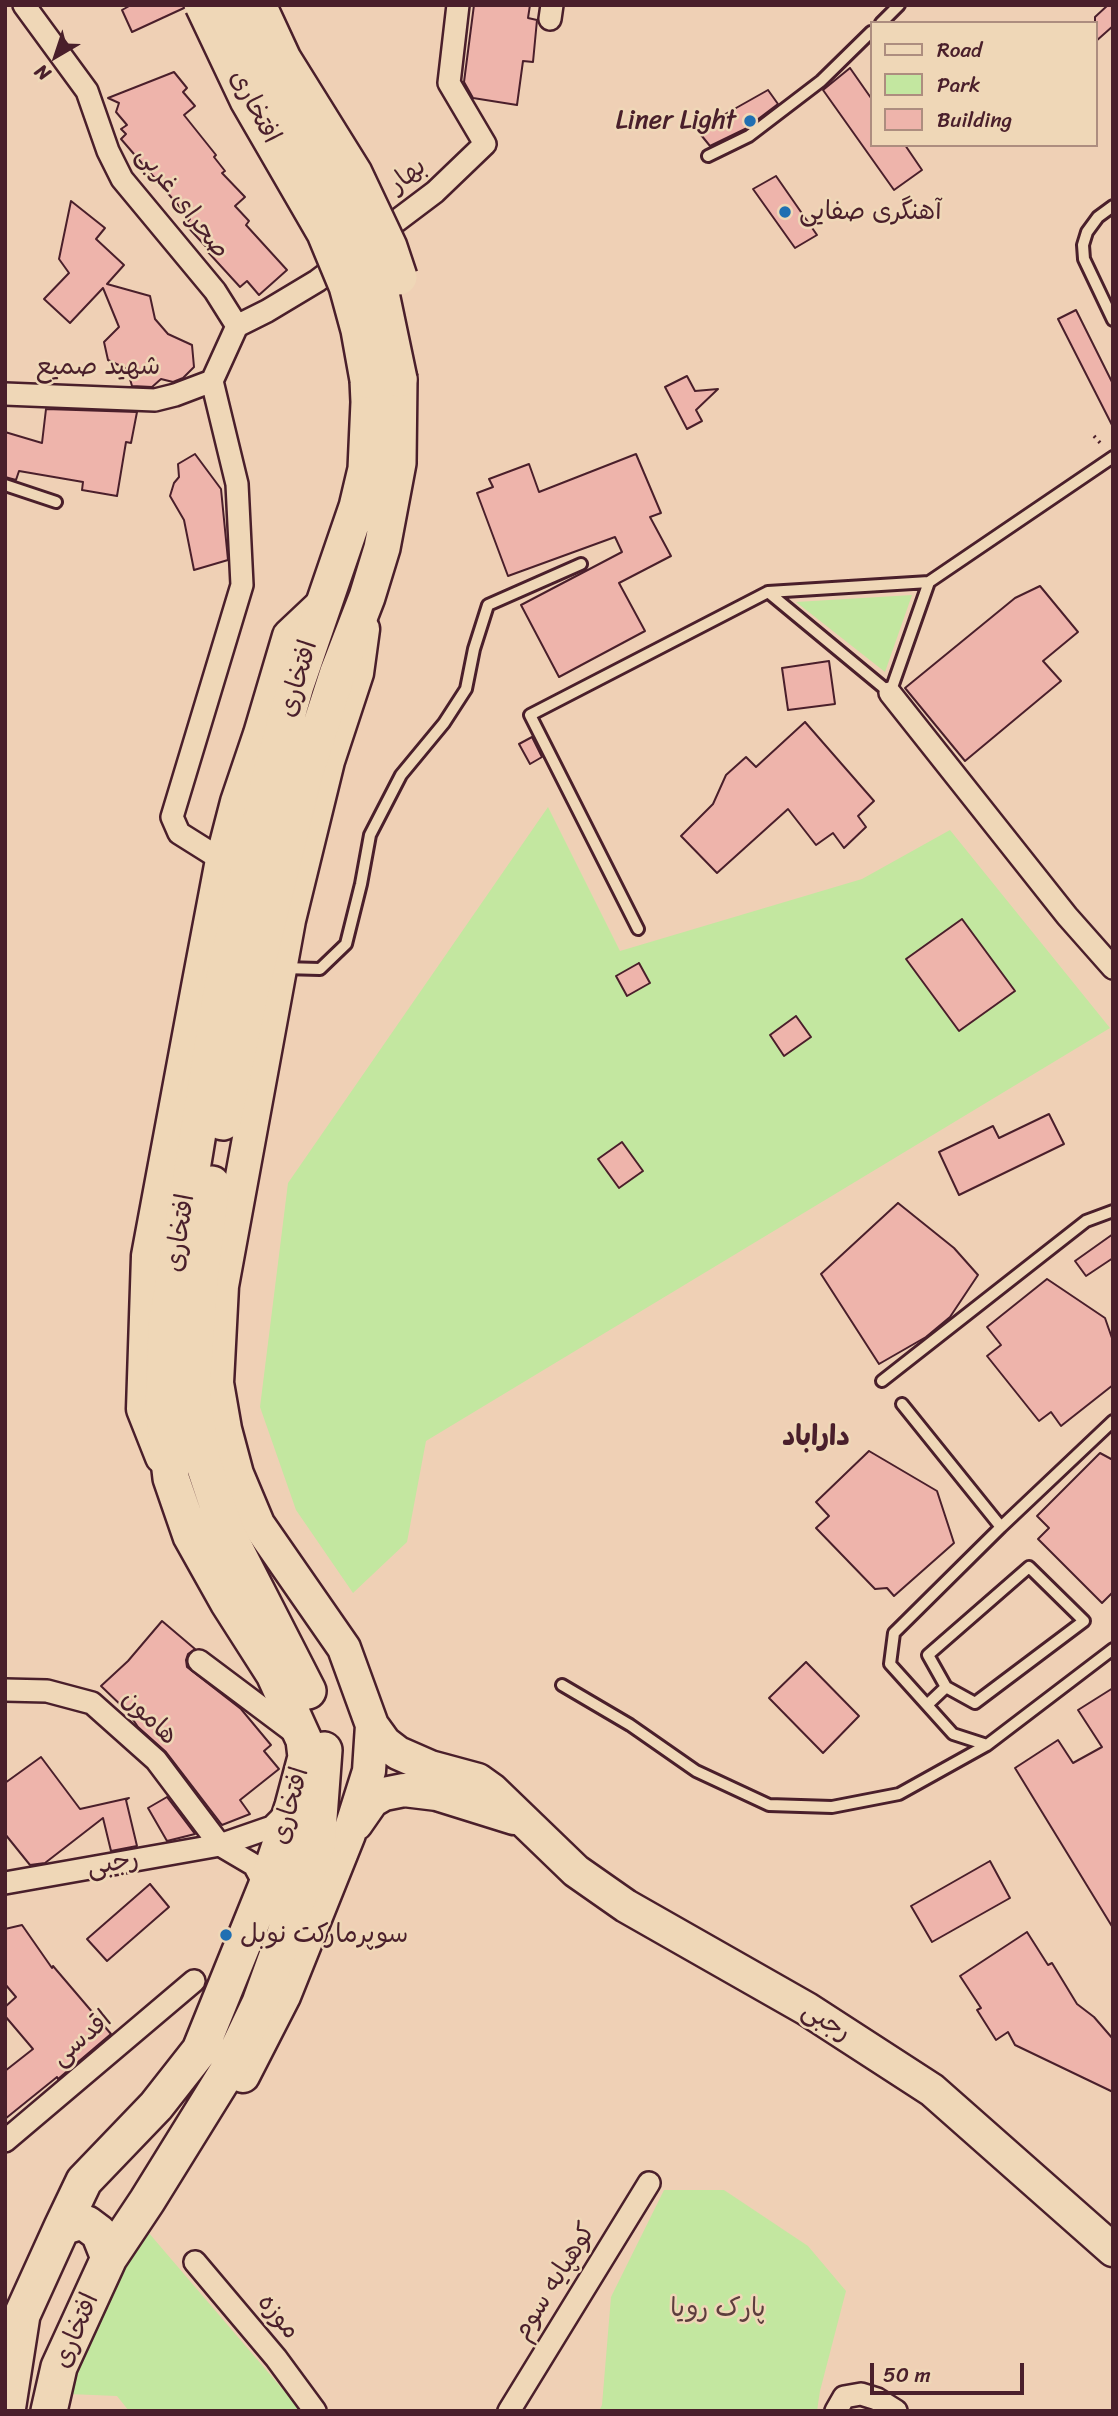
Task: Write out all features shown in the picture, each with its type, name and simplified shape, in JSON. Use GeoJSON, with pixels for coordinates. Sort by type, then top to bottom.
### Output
{"type":"FeatureCollection","features":[{"type":"Feature","properties":{"kind":"main road","name":"افتخاری"},"geometry":{"type":"LineString","coordinates":[[49,2411],[59,2367],[109,2258],[227,2072],[260,2003],[317,1845],[325,1736],[309,1692],[226,1531],[202,1459],[191,1391],[212,1179],[232,1075],[305,774],[382,548],[398,520],[412,481],[422,433],[396,376],[359,330],[350,297],[326,233],[248,100],[203,5]]}},
{"type":"Feature","properties":{"kind":"main road","name":"افتخاری"},"geometry":{"type":"LineString","coordinates":[[230,5],[248,48],[368,258],[385,311],[396,376]]}},
{"type":"Feature","properties":{"kind":"main road"},"geometry":{"type":"LineString","coordinates":[[258,5],[283,59],[354,173],[388,247],[410,309],[396,376]]}},
{"type":"Feature","properties":{"kind":"main road","name":"افتخاری"},"geometry":{"type":"LineString","coordinates":[[7,2411],[22,2315],[62,2227],[84,2181],[156,2106],[200,2050],[266,1887],[306,1757],[304,1740],[274,1674],[228,1602],[191,1536],[171,1478],[163,1409],[166,1328],[222,987],[271,772],[296,685],[357,507],[366,469],[369,402],[396,376]]}},
{"type":"Feature","properties":{"kind":"main road"},"geometry":{"type":"LineString","coordinates":[[147,2201],[208,2128],[241,2079],[284,1996],[349,1834],[369,1771],[372,1725],[344,1648],[258,1524],[237,1474],[217,1383],[222,1286],[289,920],[328,761],[357,673],[367,597]]}},
{"type":"Feature","properties":{"kind":"main road"},"geometry":{"type":"LineString","coordinates":[[171,1478],[143,1409],[148,1256],[222,860],[237,802],[289,636],[324,603]]}},
{"type":"Feature","properties":{"kind":"main road"},"geometry":{"type":"LineString","coordinates":[[296,685],[308,680],[321,687],[330,697]]}},
{"type":"Feature","properties":{"kind":"main road","name":"رجبی"},"geometry":{"type":"LineString","coordinates":[[372,1725],[385,1743],[398,1753],[430,1767],[478,1780],[492,1790],[576,1871],[626,1906],[807,2010],[932,2090],[1113,2250]]}},
{"type":"Feature","properties":{"kind":"main road","name":"رجبی"},"geometry":{"type":"LineString","coordinates":[[349,1834],[372,1801],[384,1794],[404,1790],[438,1794],[521,1820]]}},
{"type":"Feature","properties":{"kind":"main road"},"geometry":{"type":"LineString","coordinates":[[62,2227],[79,2222],[87,2224],[99,2233],[109,2258]]}},
{"type":"Feature","properties":{"kind":"street","name":"صحرای غربی"},"geometry":{"type":"LineString","coordinates":[[24,5],[87,91],[108,151],[122,178],[215,290],[237,326]]}},
{"type":"Feature","properties":{"kind":"street","name":"بهار"},"geometry":{"type":"LineString","coordinates":[[237,326],[317,281],[435,192],[485,144],[449,83],[458,5]]}},
{"type":"Feature","properties":{"kind":"street"},"geometry":{"type":"LineString","coordinates":[[222,860],[179,833],[172,817],[242,585],[237,484],[212,381],[237,326]]}},
{"type":"Feature","properties":{"kind":"street","name":"شهید صمیع"},"geometry":{"type":"LineString","coordinates":[[5,394],[155,400],[212,381]]}},
{"type":"Feature","properties":{"kind":"street"},"geometry":{"type":"LineString","coordinates":[[890,693],[1067,916],[1113,968]]}},
{"type":"Feature","properties":{"kind":"street"},"geometry":{"type":"LineString","coordinates":[[199,1661],[304,1740]]}},
{"type":"Feature","properties":{"kind":"street","name":"هامون"},"geometry":{"type":"LineString","coordinates":[[5,1690],[47,1691],[92,1703],[156,1760],[220,1846]]}},
{"type":"Feature","properties":{"kind":"street","name":"رجبی"},"geometry":{"type":"LineString","coordinates":[[5,1883],[220,1846],[272,1827],[293,1806]]}},
{"type":"Feature","properties":{"kind":"street"},"geometry":{"type":"LineString","coordinates":[[220,1846],[254,1865],[266,1887]]}},
{"type":"Feature","properties":{"kind":"street","name":"اقدسی"},"geometry":{"type":"LineString","coordinates":[[5,2141],[194,1981]]}},
{"type":"Feature","properties":{"kind":"street","name":"کوهپایه سوم"},"geometry":{"type":"LineString","coordinates":[[509,2411],[649,2183]]}},
{"type":"Feature","properties":{"kind":"street","name":"موزه"},"geometry":{"type":"LineString","coordinates":[[195,2262],[276,2358],[315,2411]]}},
{"type":"Feature","properties":{"kind":"street"},"geometry":{"type":"LineString","coordinates":[[836,2411],[844,2397],[861,2394],[877,2399],[896,2411]]}},
{"type":"Feature","properties":{"kind":"lane"},"geometry":{"type":"LineString","coordinates":[[883,21],[899,5]]}},
{"type":"Feature","properties":{"kind":"lane"},"geometry":{"type":"LineString","coordinates":[[708,156],[759,129],[821,81],[870,33]]}},
{"type":"Feature","properties":{"kind":"lane"},"geometry":{"type":"LineString","coordinates":[[1113,206],[1098,217],[1087,232],[1083,245],[1084,259],[1113,320]]}},
{"type":"Feature","properties":{"kind":"lane"},"geometry":{"type":"LineString","coordinates":[[638,929],[530,715],[768,592],[929,582],[1113,457]]}},
{"type":"Feature","properties":{"kind":"lane"},"geometry":{"type":"LineString","coordinates":[[5,485],[56,502]]}},
{"type":"Feature","properties":{"kind":"lane"},"geometry":{"type":"LineString","coordinates":[[280,968],[320,969],[346,944],[370,835],[401,775],[444,723],[466,689],[474,649],[488,605],[580,564]]}},
{"type":"Feature","properties":{"kind":"lane"},"geometry":{"type":"LineString","coordinates":[[768,592],[890,693],[929,582]]}},
{"type":"Feature","properties":{"kind":"lane"},"geometry":{"type":"LineString","coordinates":[[882,1381],[1086,1221],[1113,1211]]}},
{"type":"Feature","properties":{"kind":"lane"},"geometry":{"type":"LineString","coordinates":[[902,1404],[1001,1527]]}},
{"type":"Feature","properties":{"kind":"lane"},"geometry":{"type":"LineString","coordinates":[[987,1745],[953,1734],[890,1664],[894,1633],[1113,1421]]}},
{"type":"Feature","properties":{"kind":"lane"},"geometry":{"type":"LineString","coordinates":[[1028,1567],[1084,1620],[975,1703],[946,1687],[928,1655],[1028,1567]]}},
{"type":"Feature","properties":{"kind":"lane"},"geometry":{"type":"LineString","coordinates":[[562,1685],[630,1725],[696,1771],[769,1805],[832,1807],[899,1794],[987,1745],[1113,1649]]}},
{"type":"Feature","properties":{"kind":"lane"},"geometry":{"type":"LineString","coordinates":[[927,1705],[946,1687]]}},
{"type":"Feature","properties":{"kind":"green space"},"geometry":{"type":"Polygon","coordinates":[[[912,595],[885,672],[796,602],[912,595]]]}},
{"type":"Feature","properties":{"kind":"green space"},"geometry":{"type":"Polygon","coordinates":[[[548,807],[620,951],[862,879],[950,830],[1110,1028],[426,1441],[407,1542],[353,1593],[296,1510],[260,1407],[288,1183],[548,807]]]}},
{"type":"Feature","properties":{"kind":"green space","name":"پارک رویا"},"geometry":{"type":"Polygon","coordinates":[[[664,2190],[724,2190],[808,2246],[846,2291],[817,2411],[599,2411],[602,2405],[611,2297],[664,2190]]]}},
{"type":"Feature","properties":{"kind":"green space"},"geometry":{"type":"Polygon","coordinates":[[[148,2232],[300,2411],[129,2411],[117,2396],[69,2394],[120,2271],[148,2232]]]}},
{"type":"Feature","properties":{"kind":"building"},"geometry":{"type":"Polygon","coordinates":[[[131,5],[183,5],[184,8],[132,32],[122,10],[131,5]]]}},
{"type":"Feature","properties":{"kind":"building"},"geometry":{"type":"Polygon","coordinates":[[[474,5],[530,5],[528,18],[537,20],[533,62],[523,61],[517,105],[473,98],[464,82],[474,5]]]}},
{"type":"Feature","properties":{"kind":"building"},"geometry":{"type":"Polygon","coordinates":[[[1108,5],[1113,5],[1113,26],[1097,40],[1097,21],[1095,17],[1108,5]]]}},
{"type":"Feature","properties":{"kind":"building"},"geometry":{"type":"Polygon","coordinates":[[[850,68],[870,97],[870,147],[906,147],[922,170],[894,190],[823,90],[850,68]]]}},
{"type":"Feature","properties":{"kind":"building"},"geometry":{"type":"Polygon","coordinates":[[[174,72],[187,88],[183,92],[195,106],[184,115],[216,155],[214,157],[225,171],[222,173],[245,197],[235,206],[249,221],[246,225],[287,270],[259,295],[247,281],[240,287],[208,252],[210,251],[185,224],[190,219],[121,139],[126,134],[121,129],[127,125],[116,112],[119,103],[108,98],[174,72]]]}},
{"type":"Feature","properties":{"kind":"building"},"geometry":{"type":"Polygon","coordinates":[[[768,90],[778,104],[745,129],[710,146],[697,130],[768,90]]]}},
{"type":"Feature","properties":{"kind":"building","name":"آهنگری صفایی"},"geometry":{"type":"Polygon","coordinates":[[[776,176],[817,235],[795,248],[753,189],[776,176]]]}},
{"type":"Feature","properties":{"kind":"building"},"geometry":{"type":"Polygon","coordinates":[[[71,201],[105,228],[96,239],[124,265],[107,284],[150,296],[155,319],[168,334],[192,345],[194,367],[183,378],[173,382],[161,379],[152,387],[132,386],[127,369],[108,360],[104,342],[119,327],[103,288],[70,323],[44,299],[69,273],[59,259],[71,201]]]}},
{"type":"Feature","properties":{"kind":"building"},"geometry":{"type":"Polygon","coordinates":[[[1076,310],[1113,384],[1113,427],[1058,319],[1076,310]]]}},
{"type":"Feature","properties":{"kind":"building"},"geometry":{"type":"Polygon","coordinates":[[[687,376],[695,391],[718,389],[696,410],[702,421],[687,429],[665,387],[687,376]]]}},
{"type":"Feature","properties":{"kind":"building"},"geometry":{"type":"Polygon","coordinates":[[[46,409],[137,412],[131,443],[126,442],[117,496],[82,490],[83,482],[19,471],[16,480],[5,477],[5,432],[42,443],[46,409]]]}},
{"type":"Feature","properties":{"kind":"building"},"geometry":{"type":"Polygon","coordinates":[[[195,454],[221,489],[228,560],[194,570],[184,520],[170,496],[179,477],[178,464],[195,454]]]}},
{"type":"Feature","properties":{"kind":"building"},"geometry":{"type":"Polygon","coordinates":[[[636,454],[661,513],[650,517],[671,556],[619,583],[645,631],[559,677],[521,605],[622,552],[615,537],[508,576],[477,493],[493,487],[489,479],[529,464],[539,492],[636,454]]]}},
{"type":"Feature","properties":{"kind":"building"},"geometry":{"type":"Polygon","coordinates":[[[1040,586],[1078,632],[1043,661],[1061,681],[965,761],[905,688],[1015,598],[1040,586]]]}},
{"type":"Feature","properties":{"kind":"building"},"geometry":{"type":"Polygon","coordinates":[[[829,661],[835,704],[788,710],[782,668],[829,661]]]}},
{"type":"Feature","properties":{"kind":"building"},"geometry":{"type":"Polygon","coordinates":[[[805,722],[874,801],[858,816],[866,827],[844,848],[833,833],[816,845],[788,809],[717,873],[681,836],[713,804],[726,775],[746,757],[756,767],[805,722]]]}},
{"type":"Feature","properties":{"kind":"building"},"geometry":{"type":"Polygon","coordinates":[[[532,737],[542,757],[530,764],[519,744],[532,737]]]}},
{"type":"Feature","properties":{"kind":"building"},"geometry":{"type":"Polygon","coordinates":[[[962,919],[1015,991],[959,1031],[906,959],[962,919]]]}},
{"type":"Feature","properties":{"kind":"building"},"geometry":{"type":"Polygon","coordinates":[[[639,963],[650,983],[627,996],[616,976],[639,963]]]}},
{"type":"Feature","properties":{"kind":"building"},"geometry":{"type":"Polygon","coordinates":[[[796,1016],[811,1037],[784,1056],[770,1035],[796,1016]]]}},
{"type":"Feature","properties":{"kind":"building"},"geometry":{"type":"Polygon","coordinates":[[[1049,1114],[1064,1144],[959,1195],[939,1152],[993,1126],[999,1138],[1049,1114]]]}},
{"type":"Feature","properties":{"kind":"building"},"geometry":{"type":"Polygon","coordinates":[[[622,1142],[643,1171],[619,1188],[598,1159],[622,1142]]]}},
{"type":"Feature","properties":{"kind":"building"},"geometry":{"type":"Polygon","coordinates":[[[898,1203],[954,1248],[978,1275],[950,1317],[926,1337],[879,1364],[821,1274],[898,1203]]]}},
{"type":"Feature","properties":{"kind":"building"},"geometry":{"type":"Polygon","coordinates":[[[1113,1234],[1113,1258],[1086,1276],[1075,1261],[1113,1234]]]}},
{"type":"Feature","properties":{"kind":"building"},"geometry":{"type":"Polygon","coordinates":[[[1047,1279],[1105,1318],[1113,1341],[1113,1385],[1061,1426],[1051,1412],[1039,1421],[987,1356],[1001,1345],[987,1327],[1047,1279]]]}},
{"type":"Feature","properties":{"kind":"building"},"geometry":{"type":"Polygon","coordinates":[[[869,1451],[937,1491],[954,1543],[894,1596],[887,1588],[875,1589],[816,1528],[829,1516],[816,1502],[869,1451]]]}},
{"type":"Feature","properties":{"kind":"building"},"geometry":{"type":"Polygon","coordinates":[[[1100,1453],[1113,1460],[1113,1592],[1102,1603],[1038,1539],[1049,1528],[1037,1516],[1100,1453]]]}},
{"type":"Feature","properties":{"kind":"building"},"geometry":{"type":"Polygon","coordinates":[[[162,1621],[195,1649],[188,1654],[187,1667],[241,1709],[271,1745],[264,1751],[279,1769],[240,1800],[250,1814],[222,1825],[166,1752],[138,1727],[127,1711],[101,1686],[128,1661],[162,1621]]]}},
{"type":"Feature","properties":{"kind":"building"},"geometry":{"type":"Polygon","coordinates":[[[806,1662],[859,1716],[823,1753],[769,1698],[806,1662]]]}},
{"type":"Feature","properties":{"kind":"building"},"geometry":{"type":"Polygon","coordinates":[[[1113,1688],[1113,1928],[1015,1768],[1058,1740],[1073,1763],[1102,1747],[1078,1710],[1113,1688]]]}},
{"type":"Feature","properties":{"kind":"building"},"geometry":{"type":"Polygon","coordinates":[[[41,1757],[80,1809],[129,1798],[126,1800],[137,1846],[111,1851],[103,1818],[45,1863],[30,1865],[5,1834],[5,1783],[41,1757]]]}},
{"type":"Feature","properties":{"kind":"building"},"geometry":{"type":"Polygon","coordinates":[[[167,1797],[195,1834],[167,1841],[148,1808],[167,1797]]]}},
{"type":"Feature","properties":{"kind":"building"},"geometry":{"type":"Polygon","coordinates":[[[990,1861],[1010,1898],[932,1942],[911,1906],[990,1861]]]}},
{"type":"Feature","properties":{"kind":"building"},"geometry":{"type":"Polygon","coordinates":[[[150,1884],[169,1907],[107,1961],[87,1939],[150,1884]]]}},
{"type":"Feature","properties":{"kind":"building"},"geometry":{"type":"Polygon","coordinates":[[[22,1925],[52,1968],[53,1966],[111,2034],[5,2119],[5,2071],[33,2049],[5,2016],[5,2007],[16,1997],[5,1984],[5,1929],[22,1925]]]}},
{"type":"Feature","properties":{"kind":"building"},"geometry":{"type":"Polygon","coordinates":[[[1027,1932],[1048,1965],[1052,1963],[1077,2004],[1094,2017],[1113,2039],[1113,2092],[1015,2045],[1008,2032],[996,2040],[977,2010],[981,2008],[960,1976],[1027,1932]]]}},
{"type":"Feature","properties":{"kind":"place","name":"Liner Light"},"geometry":{"type":"Point","coordinates":[750,121]}},
{"type":"Feature","properties":{"kind":"place","name":"آهنگری صفایی"},"geometry":{"type":"Point","coordinates":[785,212]}},
{"type":"Feature","properties":{"kind":"place","name":"سوپرمارکت نوبل"},"geometry":{"type":"Point","coordinates":[226,1935]}},
{"type":"Feature","properties":{"kind":"district","name":"داراباد"},"geometry":{"type":"Point","coordinates":[816,1438]}}]}
